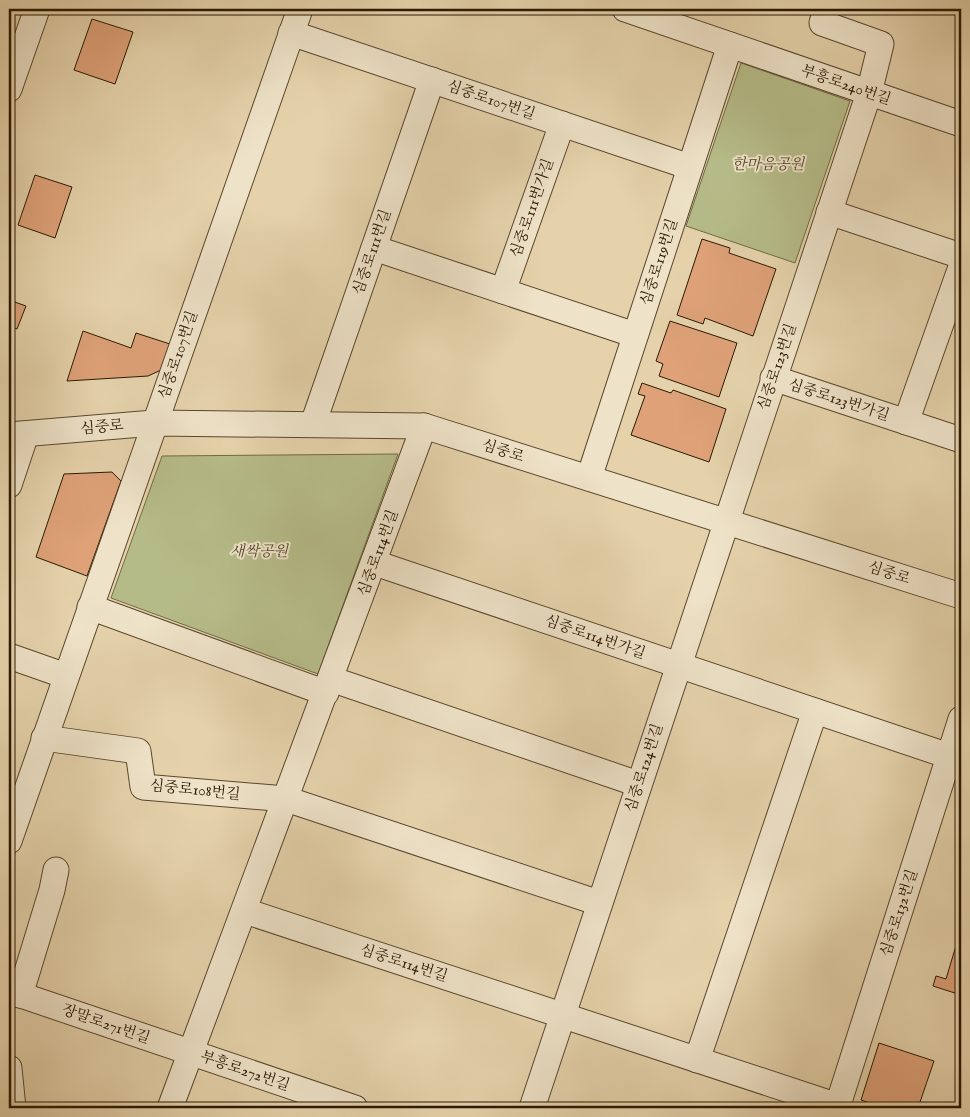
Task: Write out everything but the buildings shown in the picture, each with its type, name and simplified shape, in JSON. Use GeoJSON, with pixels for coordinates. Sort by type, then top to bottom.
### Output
{"type":"FeatureCollection","features":[{"type":"Feature","properties":{"kind":"street"},"geometry":{"type":"LineString","coordinates":[[9,89],[37,9]]}},
{"type":"Feature","properties":{"kind":"street","name":"심중로107번길"},"geometry":{"type":"LineString","coordinates":[[154,423],[300,9]]}},
{"type":"Feature","properties":{"kind":"street","name":"부흥로240번길"},"geometry":{"type":"LineString","coordinates":[[625,9],[961,124]]}},
{"type":"Feature","properties":{"kind":"street","name":"심중로123번길"},"geometry":{"type":"LineString","coordinates":[[725,521],[869,93],[881,44],[822,23],[826,9]]}},
{"type":"Feature","properties":{"kind":"street","name":"심중로107번길"},"geometry":{"type":"LineString","coordinates":[[292,33],[690,167]]}},
{"type":"Feature","properties":{"kind":"street","name":"심중로119번길"},"geometry":{"type":"LineString","coordinates":[[588,478],[730,45]]}},
{"type":"Feature","properties":{"kind":"street","name":"심중로111번길"},"geometry":{"type":"LineString","coordinates":[[313,424],[432,80]]}},
{"type":"Feature","properties":{"kind":"street","name":"심중로111번가길"},"geometry":{"type":"LineString","coordinates":[[503,291],[562,124]]}},
{"type":"Feature","properties":{"kind":"street"},"geometry":{"type":"LineString","coordinates":[[828,212],[961,256]]}},
{"type":"Feature","properties":{"kind":"street"},"geometry":{"type":"LineString","coordinates":[[374,248],[635,335]]}},
{"type":"Feature","properties":{"kind":"street","name":"심중로123번가길"},"geometry":{"type":"LineString","coordinates":[[906,422],[961,267]]}},
{"type":"Feature","properties":{"kind":"street","name":"심중로123번가길"},"geometry":{"type":"LineString","coordinates":[[773,378],[961,440]]}},
{"type":"Feature","properties":{"kind":"street"},"geometry":{"type":"LineString","coordinates":[[9,841],[154,423]]}},
{"type":"Feature","properties":{"kind":"street","name":"심중로"},"geometry":{"type":"LineString","coordinates":[[9,485],[17,434],[154,423],[424,426],[961,596]]}},
{"type":"Feature","properties":{"kind":"street","name":"심중로114번길"},"geometry":{"type":"LineString","coordinates":[[170,1108],[329,686],[424,426]]}},
{"type":"Feature","properties":{"kind":"street","name":"심중로124번길"},"geometry":{"type":"LineString","coordinates":[[532,1108],[725,521]]}},
{"type":"Feature","properties":{"kind":"street","name":"심중로114번가길"},"geometry":{"type":"LineString","coordinates":[[374,563],[949,756]]}},
{"type":"Feature","properties":{"kind":"street"},"geometry":{"type":"LineString","coordinates":[[90,607],[329,686],[638,784]]}},
{"type":"Feature","properties":{"kind":"street"},"geometry":{"type":"LineString","coordinates":[[9,656],[66,676]]}},
{"type":"Feature","properties":{"kind":"street"},"geometry":{"type":"LineString","coordinates":[[697,1060],[815,711]]}},
{"type":"Feature","properties":{"kind":"street","name":"심중로132번길"},"geometry":{"type":"LineString","coordinates":[[838,1107],[961,719]]}},
{"type":"Feature","properties":{"kind":"street","name":"심중로108번길"},"geometry":{"type":"LineString","coordinates":[[44,738],[138,751],[143,787],[286,799]]}},
{"type":"Feature","properties":{"kind":"street"},"geometry":{"type":"LineString","coordinates":[[286,799],[599,903]]}},
{"type":"Feature","properties":{"kind":"street","name":"장말로271번길"},"geometry":{"type":"LineString","coordinates":[[56,870],[52,890],[14,993],[191,1053]]}},
{"type":"Feature","properties":{"kind":"street","name":"심중로114번길"},"geometry":{"type":"LineString","coordinates":[[245,911],[562,1016]]}},
{"type":"Feature","properties":{"kind":"street"},"geometry":{"type":"LineString","coordinates":[[562,1016],[838,1107]]}},
{"type":"Feature","properties":{"kind":"street","name":"부흥로272번길"},"geometry":{"type":"LineString","coordinates":[[191,1053],[355,1108]]}},
{"type":"Feature","properties":{"kind":"street"},"geometry":{"type":"LineString","coordinates":[[9,1068],[13,1108]]}},
{"type":"Feature","properties":{"kind":"green space","name":"한마음공원"},"geometry":{"type":"Polygon","coordinates":[[[741,63],[850,101],[795,263],[686,226],[741,63]]]}},
{"type":"Feature","properties":{"kind":"green space","name":"새싹공원"},"geometry":{"type":"Polygon","coordinates":[[[398,454],[318,674],[111,598],[162,456],[398,454]]]}}]}
